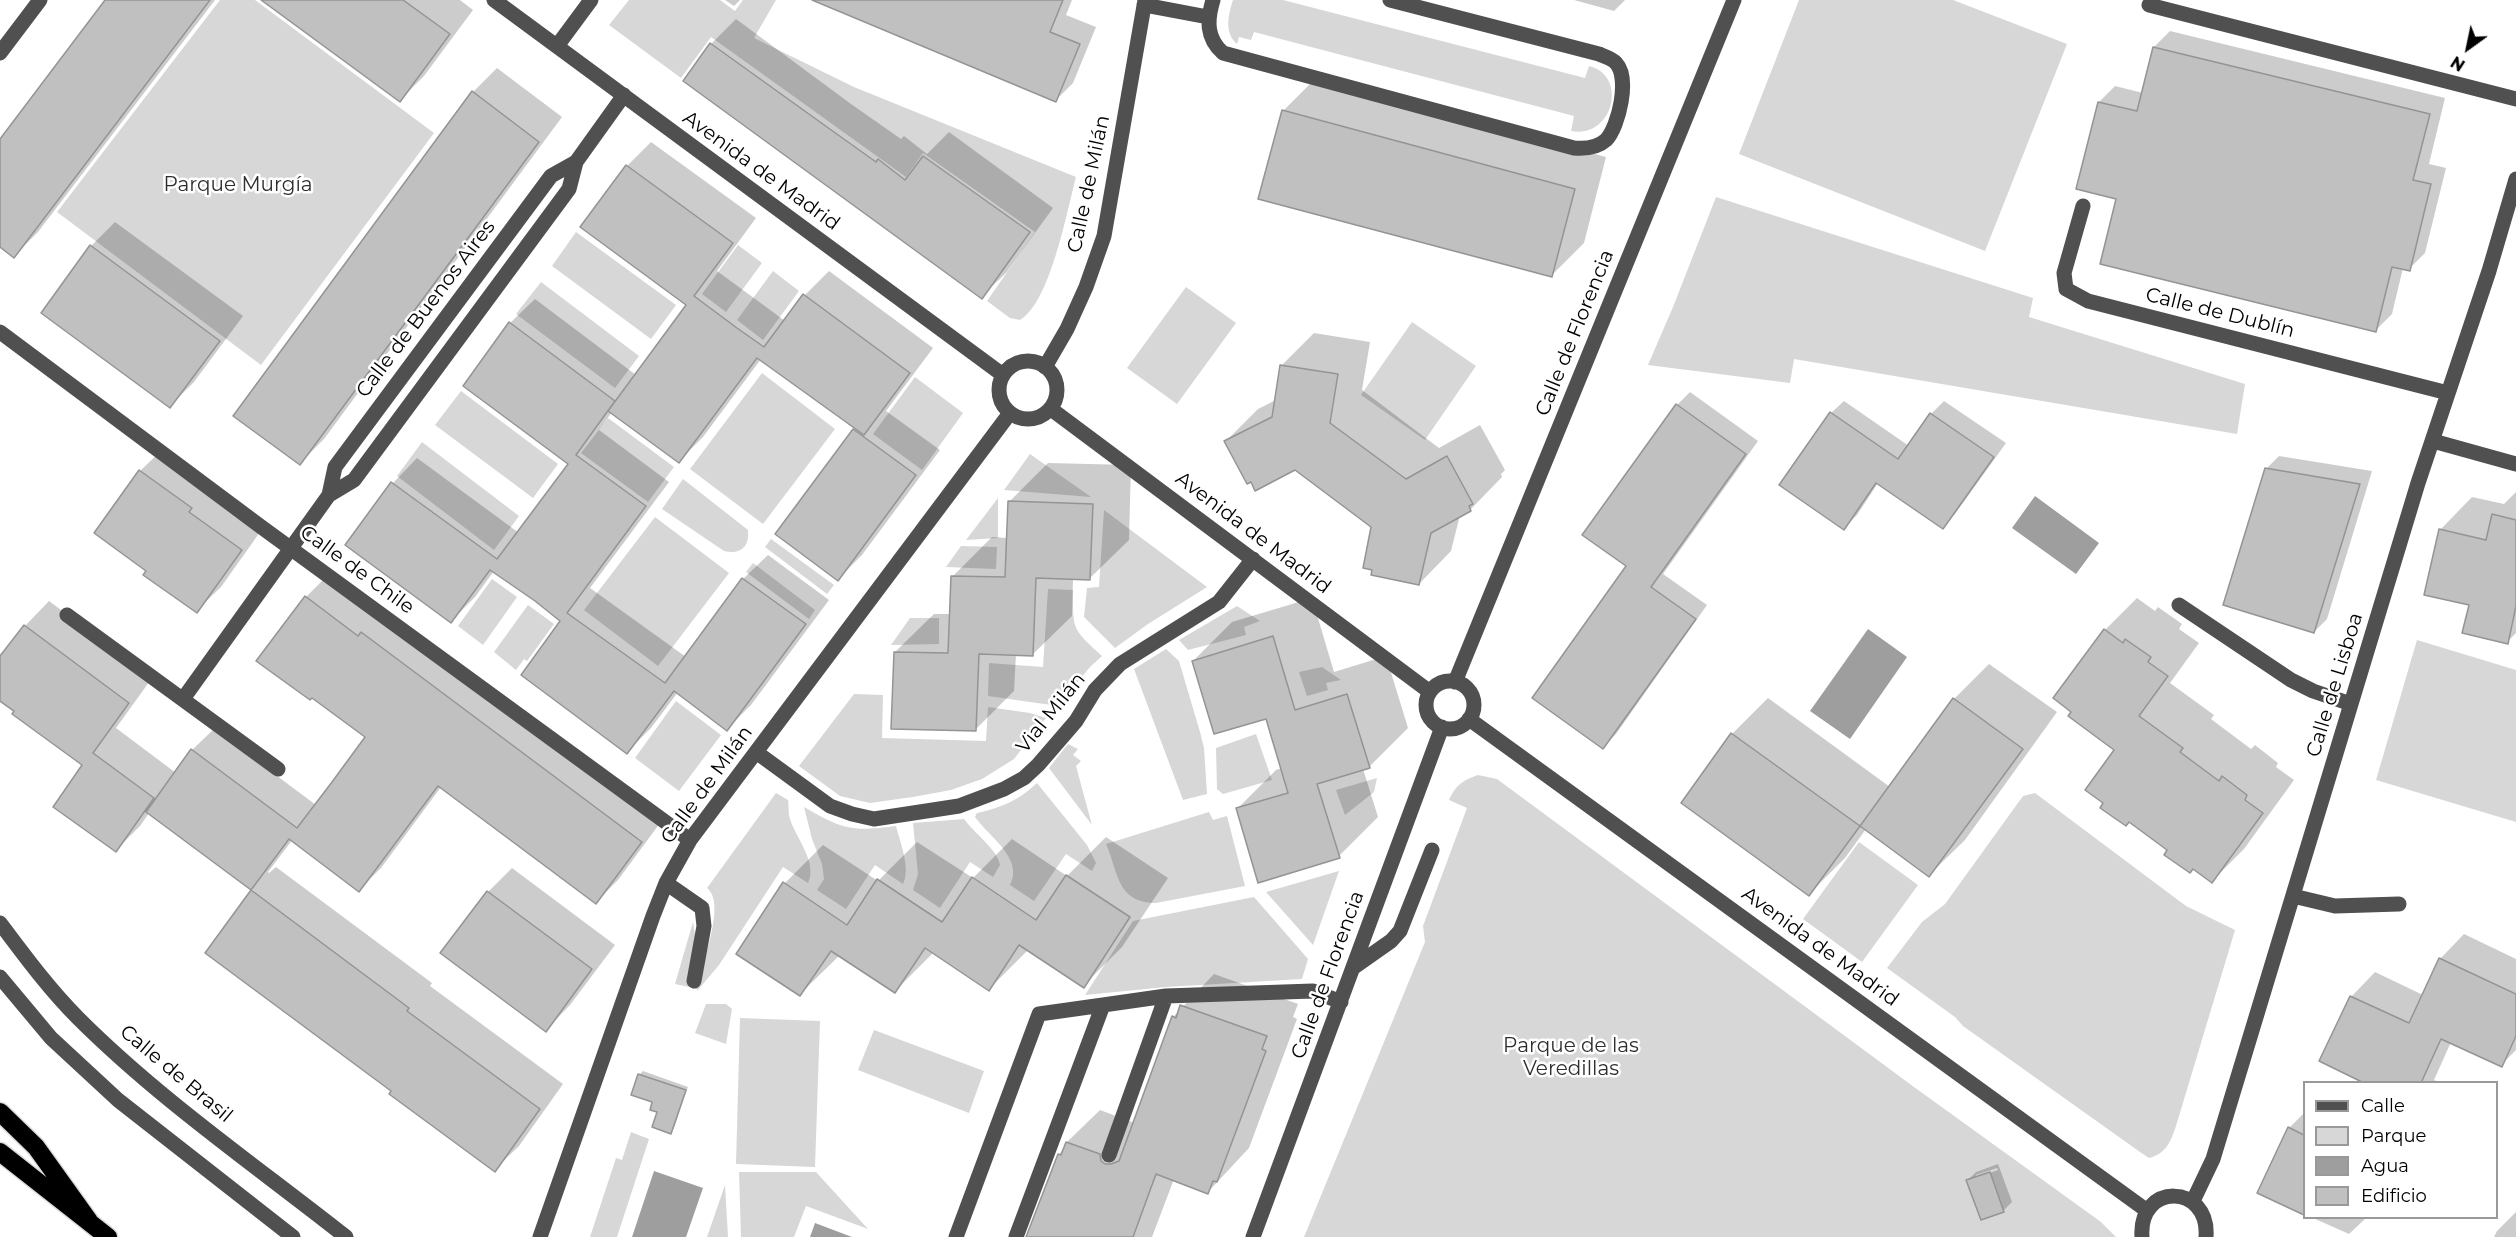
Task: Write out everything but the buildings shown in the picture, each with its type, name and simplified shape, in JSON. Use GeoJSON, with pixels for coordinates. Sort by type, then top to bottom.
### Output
{"type":"FeatureCollection","features":[{"type":"Feature","properties":{"kind":"highway"},"geometry":{"type":"LineString","coordinates":[[0,1112],[36,1147],[89,1221]]}},
{"type":"Feature","properties":{"kind":"highway"},"geometry":{"type":"LineString","coordinates":[[0,1152],[108,1237]]}},
{"type":"Feature","properties":{"kind":"street"},"geometry":{"type":"LineString","coordinates":[[0,53],[40,0]]}},
{"type":"Feature","properties":{"kind":"street","name":"Avenida de Madrid"},"geometry":{"type":"LineString","coordinates":[[494,0],[1004,375]]}},
{"type":"Feature","properties":{"kind":"street"},"geometry":{"type":"LineString","coordinates":[[557,46],[591,0]]}},
{"type":"Feature","properties":{"kind":"street"},"geometry":{"type":"LineString","coordinates":[[1213,0],[1208,17],[1210,34],[1215,46],[1223,53],[1574,148],[1595,147],[1606,139],[1621,111],[1621,75],[1616,62],[1599,54],[1390,0]]}},
{"type":"Feature","properties":{"kind":"street","name":"Calle de Florencia"},"geometry":{"type":"LineString","coordinates":[[1455,682],[1734,0]]}},
{"type":"Feature","properties":{"kind":"street"},"geometry":{"type":"LineString","coordinates":[[1144,3],[1208,17]]}},
{"type":"Feature","properties":{"kind":"street","name":"Calle de Milán"},"geometry":{"type":"LineString","coordinates":[[1045,367],[1067,330],[1086,287],[1104,236],[1144,3]]}},
{"type":"Feature","properties":{"kind":"street"},"geometry":{"type":"LineString","coordinates":[[2149,5],[2516,99]]}},
{"type":"Feature","properties":{"kind":"street","name":"Calle de Buenos Aires"},"geometry":{"type":"LineString","coordinates":[[329,495],[354,480],[368,462],[569,189],[576,162],[624,95]]}},
{"type":"Feature","properties":{"kind":"street","name":"Calle de Buenos Aires"},"geometry":{"type":"LineString","coordinates":[[183,699],[329,495],[335,466],[551,176],[576,162]]}},
{"type":"Feature","properties":{"kind":"street","name":"Calle de Lisboa"},"geometry":{"type":"LineString","coordinates":[[2193,1201],[2213,1159],[2351,704],[2448,393],[2489,271],[2516,179]]}},
{"type":"Feature","properties":{"kind":"street","name":"Calle de Dublín"},"geometry":{"type":"LineString","coordinates":[[2083,206],[2064,273],[2066,289],[2088,301],[2448,393]]}},
{"type":"Feature","properties":{"kind":"street","name":"Calle de Chile"},"geometry":{"type":"LineString","coordinates":[[0,332],[690,840]]}},
{"type":"Feature","properties":{"kind":"street"},"geometry":{"type":"LineString","coordinates":[[1022,362],[1034,362],[1045,367],[1053,375],[1057,386],[1057,398],[1051,409],[1031,420],[1010,413],[1003,405],[999,395],[999,385],[1004,375],[1012,366],[1022,362]]}},
{"type":"Feature","properties":{"kind":"street","name":"Avenida de Madrid"},"geometry":{"type":"LineString","coordinates":[[1051,409],[1430,692]]}},
{"type":"Feature","properties":{"kind":"street","name":"Calle de Milán"},"geometry":{"type":"LineString","coordinates":[[540,1237],[666,883],[690,840],[1010,413]]}},
{"type":"Feature","properties":{"kind":"street"},"geometry":{"type":"LineString","coordinates":[[2433,441],[2516,464]]}},
{"type":"Feature","properties":{"kind":"street","name":"Vial Milán"},"geometry":{"type":"LineString","coordinates":[[756,752],[830,806],[874,819],[959,806],[1004,789],[1024,778],[1044,760],[1076,721],[1095,690],[1120,664],[1219,602],[1253,559]]}},
{"type":"Feature","properties":{"kind":"street"},"geometry":{"type":"LineString","coordinates":[[2179,605],[2291,680],[2313,691],[2351,704]]}},
{"type":"Feature","properties":{"kind":"street"},"geometry":{"type":"LineString","coordinates":[[67,615],[278,769]]}},
{"type":"Feature","properties":{"kind":"street"},"geometry":{"type":"LineString","coordinates":[[1446,681],[1455,682],[1464,686],[1470,693],[1473,711],[1469,719],[1461,726],[1452,729],[1442,728],[1434,723],[1426,708],[1430,692],[1437,685],[1446,681]]}},
{"type":"Feature","properties":{"kind":"street","name":"Avenida de Madrid"},"geometry":{"type":"LineString","coordinates":[[1469,719],[2146,1210]]}},
{"type":"Feature","properties":{"kind":"street","name":"Calle de Florencia"},"geometry":{"type":"LineString","coordinates":[[1253,1237],[1442,728]]}},
{"type":"Feature","properties":{"kind":"street"},"geometry":{"type":"LineString","coordinates":[[1354,967],[1391,941],[1400,931],[1432,850]]}},
{"type":"Feature","properties":{"kind":"street"},"geometry":{"type":"LineString","coordinates":[[666,883],[702,908],[704,926],[694,981]]}},
{"type":"Feature","properties":{"kind":"street"},"geometry":{"type":"LineString","coordinates":[[2293,896],[2335,906],[2399,904]]}},
{"type":"Feature","properties":{"kind":"street","name":"Calle de Brasil"},"geometry":{"type":"LineString","coordinates":[[0,922],[23,955],[76,1017],[132,1068],[346,1237]]}},
{"type":"Feature","properties":{"kind":"street"},"geometry":{"type":"LineString","coordinates":[[0,977],[51,1038],[118,1100],[293,1237]]}},
{"type":"Feature","properties":{"kind":"street"},"geometry":{"type":"LineString","coordinates":[[956,1237],[1039,1014],[1166,996],[1313,991],[1341,1002]]}},
{"type":"Feature","properties":{"kind":"street"},"geometry":{"type":"LineString","coordinates":[[1109,1155],[1166,996]]}},
{"type":"Feature","properties":{"kind":"street"},"geometry":{"type":"LineString","coordinates":[[1016,1237],[1103,1005]]}},
{"type":"Feature","properties":{"kind":"street"},"geometry":{"type":"LineString","coordinates":[[2142,1237],[2141,1223],[2146,1210],[2156,1201],[2168,1196],[2181,1196],[2193,1201],[2202,1211],[2207,1224],[2206,1237]]}},
{"type":"Feature","properties":{"kind":"green space","name":"Parque Murgía"},"geometry":{"type":"Polygon","coordinates":[[[220,0],[255,0],[434,133],[261,365],[57,212],[220,0]]]}},
{"type":"Feature","properties":{"kind":"green space"},"geometry":{"type":"Polygon","coordinates":[[[629,0],[720,0],[735,11],[743,0],[776,0],[754,38],[854,87],[1076,177],[1049,276],[1031,310],[1020,320],[1010,318],[987,301],[1035,232],[923,153],[906,177],[711,37],[681,78],[609,25],[629,0]]]}},
{"type":"Feature","properties":{"kind":"green space"},"geometry":{"type":"Polygon","coordinates":[[[1233,0],[1283,0],[1585,78],[1589,66],[1601,72],[1609,81],[1612,93],[1611,105],[1606,116],[1597,125],[1586,131],[1571,131],[1574,116],[1254,32],[1251,40],[1239,37],[1237,44],[1230,35],[1229,29],[1233,0]]]}},
{"type":"Feature","properties":{"kind":"green space"},"geometry":{"type":"Polygon","coordinates":[[[1799,0],[1953,0],[2067,44],[1985,251],[1739,154],[1799,0]]]}},
{"type":"Feature","properties":{"kind":"green space"},"geometry":{"type":"Polygon","coordinates":[[[1716,197],[2033,298],[2029,317],[2245,384],[2237,434],[1794,359],[1790,383],[1648,365],[1716,197]]]}},
{"type":"Feature","properties":{"kind":"green space"},"geometry":{"type":"Polygon","coordinates":[[[576,232],[676,305],[651,339],[552,266],[576,232]]]}},
{"type":"Feature","properties":{"kind":"green space"},"geometry":{"type":"Polygon","coordinates":[[[738,245],[762,263],[726,312],[702,294],[738,245]]]}},
{"type":"Feature","properties":{"kind":"green space"},"geometry":{"type":"Polygon","coordinates":[[[773,271],[799,291],[763,340],[737,320],[773,271]]]}},
{"type":"Feature","properties":{"kind":"green space"},"geometry":{"type":"Polygon","coordinates":[[[541,282],[639,356],[615,388],[516,314],[541,282]]]}},
{"type":"Feature","properties":{"kind":"green space"},"geometry":{"type":"Polygon","coordinates":[[[1186,287],[1236,323],[1177,404],[1127,368],[1186,287]]]}},
{"type":"Feature","properties":{"kind":"green space"},"geometry":{"type":"Polygon","coordinates":[[[1412,322],[1476,366],[1425,440],[1361,395],[1412,322]]]}},
{"type":"Feature","properties":{"kind":"green space"},"geometry":{"type":"Polygon","coordinates":[[[762,373],[835,429],[763,524],[690,469],[762,373]]]}},
{"type":"Feature","properties":{"kind":"green space"},"geometry":{"type":"Polygon","coordinates":[[[915,377],[963,413],[922,470],[873,434],[915,377]]]}},
{"type":"Feature","properties":{"kind":"green space"},"geometry":{"type":"Polygon","coordinates":[[[461,391],[558,464],[533,498],[435,425],[461,391]]]}},
{"type":"Feature","properties":{"kind":"green space"},"geometry":{"type":"Polygon","coordinates":[[[608,418],[674,467],[648,502],[581,453],[608,418]]]}},
{"type":"Feature","properties":{"kind":"green space"},"geometry":{"type":"Polygon","coordinates":[[[422,442],[519,516],[494,550],[397,476],[422,442]]]}},
{"type":"Feature","properties":{"kind":"green space"},"geometry":{"type":"Polygon","coordinates":[[[1030,454],[1091,497],[1004,490],[1030,454]]]}},
{"type":"Feature","properties":{"kind":"green space"},"geometry":{"type":"Polygon","coordinates":[[[683,479],[748,530],[746,545],[743,548],[735,552],[724,551],[662,509],[683,479]]]}},
{"type":"Feature","properties":{"kind":"green space"},"geometry":{"type":"Polygon","coordinates":[[[998,498],[998,538],[966,540],[998,498]]]}},
{"type":"Feature","properties":{"kind":"green space"},"geometry":{"type":"Polygon","coordinates":[[[1104,510],[1207,587],[1115,648],[1084,617],[1087,588],[1099,587],[1104,510]]]}},
{"type":"Feature","properties":{"kind":"green space"},"geometry":{"type":"Polygon","coordinates":[[[655,517],[729,573],[658,666],[584,610],[655,517]]]}},
{"type":"Feature","properties":{"kind":"green space"},"geometry":{"type":"Polygon","coordinates":[[[771,539],[834,585],[827,594],[765,547],[771,539]]]}},
{"type":"Feature","properties":{"kind":"green space"},"geometry":{"type":"Polygon","coordinates":[[[961,546],[997,547],[996,569],[946,567],[961,546]]]}},
{"type":"Feature","properties":{"kind":"green space"},"geometry":{"type":"Polygon","coordinates":[[[753,563],[815,610],[809,619],[746,572],[753,563]]]}},
{"type":"Feature","properties":{"kind":"green space"},"geometry":{"type":"Polygon","coordinates":[[[492,579],[517,597],[483,645],[458,626],[492,579]]]}},
{"type":"Feature","properties":{"kind":"green space"},"geometry":{"type":"Polygon","coordinates":[[[1048,589],[1073,590],[1073,614],[1076,628],[1102,656],[1058,706],[988,696],[989,663],[1043,667],[1048,589]]]}},
{"type":"Feature","properties":{"kind":"green space"},"geometry":{"type":"Polygon","coordinates":[[[528,605],[554,624],[527,661],[524,659],[516,670],[494,652],[528,605]]]}},
{"type":"Feature","properties":{"kind":"green space"},"geometry":{"type":"Polygon","coordinates":[[[1237,606],[1260,621],[1244,627],[1246,635],[1188,650],[1179,640],[1237,606]]]}},
{"type":"Feature","properties":{"kind":"green space"},"geometry":{"type":"Polygon","coordinates":[[[910,618],[939,618],[939,644],[891,645],[910,618]]]}},
{"type":"Feature","properties":{"kind":"green space"},"geometry":{"type":"Polygon","coordinates":[[[2417,640],[2516,670],[2516,822],[2376,780],[2417,640]]]}},
{"type":"Feature","properties":{"kind":"green space"},"geometry":{"type":"Polygon","coordinates":[[[1166,649],[1179,661],[1204,748],[1207,794],[1183,800],[1134,669],[1166,649]]]}},
{"type":"Feature","properties":{"kind":"green space"},"geometry":{"type":"Polygon","coordinates":[[[1322,667],[1341,680],[1326,683],[1328,690],[1307,696],[1299,672],[1322,667]]]}},
{"type":"Feature","properties":{"kind":"green space"},"geometry":{"type":"Polygon","coordinates":[[[854,694],[883,695],[882,738],[986,741],[988,707],[1030,713],[1046,718],[1014,759],[982,779],[951,790],[870,803],[840,796],[799,766],[854,694]]]}},
{"type":"Feature","properties":{"kind":"green space"},"geometry":{"type":"Polygon","coordinates":[[[676,701],[721,735],[679,791],[635,758],[676,701]]]}},
{"type":"Feature","properties":{"kind":"green space"},"geometry":{"type":"Polygon","coordinates":[[[1256,734],[1272,780],[1223,794],[1217,789],[1216,748],[1256,734]]]}},
{"type":"Feature","properties":{"kind":"green space"},"geometry":{"type":"Polygon","coordinates":[[[1068,744],[1078,749],[1073,755],[1081,761],[1076,766],[1092,825],[1049,768],[1068,744]]]}},
{"type":"Feature","properties":{"kind":"green space","name":"Parque de las Veredillas"},"geometry":{"type":"Polygon","coordinates":[[[1478,775],[1497,779],[2101,1222],[2116,1237],[1304,1237],[1425,942],[1423,926],[1467,808],[1449,800],[1460,784],[1478,775]]]}},
{"type":"Feature","properties":{"kind":"green space"},"geometry":{"type":"Polygon","coordinates":[[[1377,778],[1374,792],[1345,815],[1336,790],[1377,778]]]}},
{"type":"Feature","properties":{"kind":"green space"},"geometry":{"type":"Polygon","coordinates":[[[1037,783],[1087,845],[1096,863],[1092,871],[1066,854],[1034,901],[1010,885],[1013,875],[1009,857],[975,817],[977,813],[994,809],[1016,799],[1037,783]]]}},
{"type":"Feature","properties":{"kind":"green space"},"geometry":{"type":"Polygon","coordinates":[[[776,793],[788,800],[790,819],[810,867],[808,883],[783,867],[719,965],[698,990],[695,989],[714,921],[712,896],[707,888],[776,793]]]}},
{"type":"Feature","properties":{"kind":"green space"},"geometry":{"type":"Polygon","coordinates":[[[2035,793],[2186,906],[2235,930],[2174,1132],[2164,1150],[2149,1158],[1963,1026],[1955,1017],[1887,968],[1922,922],[1945,904],[2023,796],[2035,793]]]}},
{"type":"Feature","properties":{"kind":"green space"},"geometry":{"type":"Polygon","coordinates":[[[804,807],[847,827],[868,829],[896,826],[906,870],[903,884],[875,865],[846,909],[817,890],[824,879],[822,864],[812,839],[804,807]]]}},
{"type":"Feature","properties":{"kind":"green space"},"geometry":{"type":"Polygon","coordinates":[[[1209,812],[1213,820],[1227,816],[1245,886],[1156,903],[1143,902],[1126,891],[1120,883],[1106,844],[1209,812]]]}},
{"type":"Feature","properties":{"kind":"green space"},"geometry":{"type":"Polygon","coordinates":[[[964,819],[995,853],[1000,865],[993,877],[970,862],[940,908],[913,890],[918,874],[913,823],[964,819]]]}},
{"type":"Feature","properties":{"kind":"green space"},"geometry":{"type":"Polygon","coordinates":[[[1859,842],[1918,885],[1862,962],[1803,919],[1859,842]]]}},
{"type":"Feature","properties":{"kind":"green space"},"geometry":{"type":"Polygon","coordinates":[[[1339,871],[1313,945],[1266,892],[1339,871]]]}},
{"type":"Feature","properties":{"kind":"green space"},"geometry":{"type":"Polygon","coordinates":[[[1254,897],[1308,959],[1302,979],[1166,987],[1085,995],[1133,921],[1254,897]]]}},
{"type":"Feature","properties":{"kind":"green space"},"geometry":{"type":"Polygon","coordinates":[[[693,922],[695,935],[689,987],[675,984],[693,922]]]}},
{"type":"Feature","properties":{"kind":"green space"},"geometry":{"type":"Polygon","coordinates":[[[706,1004],[726,1004],[732,1009],[726,1044],[695,1033],[706,1004]]]}},
{"type":"Feature","properties":{"kind":"green space"},"geometry":{"type":"Polygon","coordinates":[[[740,1018],[820,1021],[815,1167],[736,1164],[740,1018]]]}},
{"type":"Feature","properties":{"kind":"green space"},"geometry":{"type":"Polygon","coordinates":[[[874,1030],[984,1071],[969,1113],[858,1070],[874,1030]]]}},
{"type":"Feature","properties":{"kind":"green space"},"geometry":{"type":"Polygon","coordinates":[[[631,1132],[649,1139],[617,1237],[590,1237],[616,1158],[622,1160],[631,1132]]]}},
{"type":"Feature","properties":{"kind":"green space"},"geometry":{"type":"Polygon","coordinates":[[[739,1172],[816,1172],[868,1229],[806,1206],[794,1237],[741,1237],[739,1172]]]}},
{"type":"Feature","properties":{"kind":"green space"},"geometry":{"type":"Polygon","coordinates":[[[725,1185],[728,1237],[707,1237],[725,1185]]]}},
{"type":"Feature","properties":{"kind":"water"},"geometry":{"type":"Polygon","coordinates":[[[2035,496],[2099,543],[2076,574],[2012,528],[2035,496]]]}},
{"type":"Feature","properties":{"kind":"water"},"geometry":{"type":"Polygon","coordinates":[[[1868,629],[1907,657],[1850,739],[1810,711],[1868,629]]]}},
{"type":"Feature","properties":{"kind":"water"},"geometry":{"type":"Polygon","coordinates":[[[654,1171],[703,1188],[686,1237],[632,1237],[654,1171]]]}},
{"type":"Feature","properties":{"kind":"water"},"geometry":{"type":"Polygon","coordinates":[[[815,1223],[852,1237],[810,1237],[815,1223]]]}}]}
